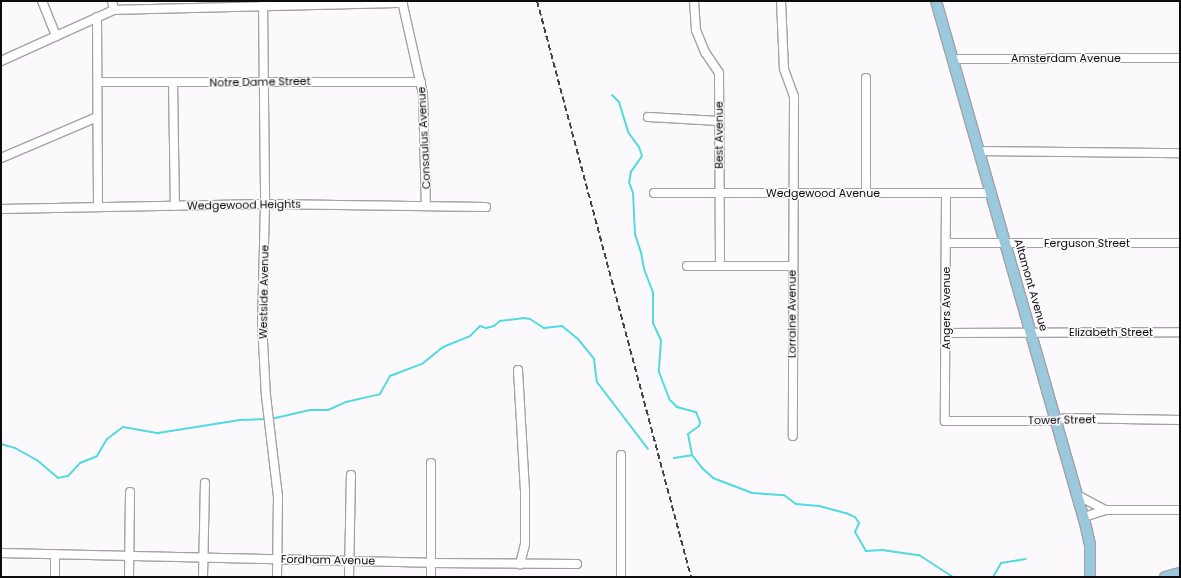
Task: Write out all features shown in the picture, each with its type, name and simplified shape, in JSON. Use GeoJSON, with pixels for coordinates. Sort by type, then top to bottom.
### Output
{"type":"FeatureCollection","features":[{"type":"Feature","properties":{"kind":"main road","name":"Altamont Avenue"},"geometry":{"type":"LineString","coordinates":[[936,1],[1084,517],[1090,544],[1090,577]]}},
{"type":"Feature","properties":{"kind":"main road"},"geometry":{"type":"LineString","coordinates":[[1166,577],[1180,573]]}},
{"type":"Feature","properties":{"kind":"street"},"geometry":{"type":"LineString","coordinates":[[42,1],[56,36]]}},
{"type":"Feature","properties":{"kind":"street"},"geometry":{"type":"LineString","coordinates":[[112,1],[114,10]]}},
{"type":"Feature","properties":{"kind":"street","name":"Lorraine Avenue"},"geometry":{"type":"LineString","coordinates":[[781,1],[784,70],[794,96],[792,266],[793,436]]}},
{"type":"Feature","properties":{"kind":"street"},"geometry":{"type":"LineString","coordinates":[[1,61],[114,10],[263,3],[403,2]]}},
{"type":"Feature","properties":{"kind":"street","name":"Consaulus Avenue"},"geometry":{"type":"LineString","coordinates":[[403,2],[425,106],[426,206]]}},
{"type":"Feature","properties":{"kind":"street","name":"Westside Avenue"},"geometry":{"type":"LineString","coordinates":[[263,3],[265,82],[265,204],[262,323],[268,415],[278,497],[277,577]]}},
{"type":"Feature","properties":{"kind":"street","name":"Best Avenue"},"geometry":{"type":"LineString","coordinates":[[694,5],[696,30],[705,52],[719,73],[720,266]]}},
{"type":"Feature","properties":{"kind":"street"},"geometry":{"type":"LineString","coordinates":[[97,17],[98,206]]}},
{"type":"Feature","properties":{"kind":"street","name":"Amsterdam Avenue"},"geometry":{"type":"LineString","coordinates":[[953,59],[1180,58]]}},
{"type":"Feature","properties":{"kind":"street"},"geometry":{"type":"LineString","coordinates":[[866,78],[866,193]]}},
{"type":"Feature","properties":{"kind":"street","name":"Notre Dame Street"},"geometry":{"type":"LineString","coordinates":[[98,82],[421,82]]}},
{"type":"Feature","properties":{"kind":"street"},"geometry":{"type":"LineString","coordinates":[[173,82],[176,206]]}},
{"type":"Feature","properties":{"kind":"street"},"geometry":{"type":"LineString","coordinates":[[1,158],[97,117]]}},
{"type":"Feature","properties":{"kind":"street"},"geometry":{"type":"LineString","coordinates":[[648,117],[719,121]]}},
{"type":"Feature","properties":{"kind":"street"},"geometry":{"type":"LineString","coordinates":[[980,152],[1180,153]]}},
{"type":"Feature","properties":{"kind":"street","name":"Wedgewood Avenue"},"geometry":{"type":"LineString","coordinates":[[654,193],[992,193]]}},
{"type":"Feature","properties":{"kind":"street","name":"Angers Avenue"},"geometry":{"type":"LineString","coordinates":[[945,421],[946,194]]}},
{"type":"Feature","properties":{"kind":"street","name":"Wedgewood Heights"},"geometry":{"type":"LineString","coordinates":[[1,209],[265,204],[486,207]]}},
{"type":"Feature","properties":{"kind":"street","name":"Ferguson Street"},"geometry":{"type":"LineString","coordinates":[[946,243],[1180,244]]}},
{"type":"Feature","properties":{"kind":"street"},"geometry":{"type":"LineString","coordinates":[[687,266],[792,266]]}},
{"type":"Feature","properties":{"kind":"street","name":"Elizabeth Street"},"geometry":{"type":"LineString","coordinates":[[946,333],[1180,332]]}},
{"type":"Feature","properties":{"kind":"street"},"geometry":{"type":"LineString","coordinates":[[518,370],[525,490],[525,544],[520,564]]}},
{"type":"Feature","properties":{"kind":"street","name":"Tower Street"},"geometry":{"type":"LineString","coordinates":[[945,421],[1180,420]]}},
{"type":"Feature","properties":{"kind":"street"},"geometry":{"type":"LineString","coordinates":[[620,577],[621,455]]}},
{"type":"Feature","properties":{"kind":"street"},"geometry":{"type":"LineString","coordinates":[[431,464],[431,577]]}},
{"type":"Feature","properties":{"kind":"street"},"geometry":{"type":"LineString","coordinates":[[349,577],[350,475]]}},
{"type":"Feature","properties":{"kind":"street"},"geometry":{"type":"LineString","coordinates":[[203,577],[206,483]]}},
{"type":"Feature","properties":{"kind":"street"},"geometry":{"type":"LineString","coordinates":[[129,577],[130,492]]}},
{"type":"Feature","properties":{"kind":"street"},"geometry":{"type":"LineString","coordinates":[[1077,495],[1105,510]]}},
{"type":"Feature","properties":{"kind":"street"},"geometry":{"type":"LineString","coordinates":[[1084,517],[1105,510],[1180,510]]}},
{"type":"Feature","properties":{"kind":"street","name":"Fordham Avenue"},"geometry":{"type":"LineString","coordinates":[[1,552],[277,560],[577,564]]}},
{"type":"Feature","properties":{"kind":"street"},"geometry":{"type":"LineString","coordinates":[[55,554],[55,577]]}},
{"type":"Feature","properties":{"kind":"waterway"},"geometry":{"type":"LineString","coordinates":[[612,95],[619,102],[628,132],[639,147],[642,156],[631,172],[629,182],[633,193],[635,234],[641,252],[644,269],[653,292],[653,323],[661,340],[659,372],[670,400],[677,407],[696,412],[700,422],[699,426],[688,434],[692,455]]}},
{"type":"Feature","properties":{"kind":"waterway"},"geometry":{"type":"LineString","coordinates":[[271,419],[310,410],[328,410],[346,402],[380,394],[390,376],[422,364],[443,347],[470,336],[480,326],[486,328],[494,326],[500,321],[523,318],[530,319],[544,328],[562,326],[578,339],[594,359],[597,382],[648,449]]}},
{"type":"Feature","properties":{"kind":"waterway"},"geometry":{"type":"LineString","coordinates":[[1,444],[15,448],[38,461],[58,478],[68,476],[80,463],[97,456],[107,439],[123,427],[158,433],[240,420],[267,419]]}},
{"type":"Feature","properties":{"kind":"waterway"},"geometry":{"type":"LineString","coordinates":[[674,458],[692,455],[702,468],[713,478],[752,493],[784,495],[796,504],[819,506],[846,513],[855,517],[859,523],[855,532],[866,551],[882,550],[919,555],[953,577]]}},
{"type":"Feature","properties":{"kind":"waterway"},"geometry":{"type":"LineString","coordinates":[[993,577],[1001,563],[1026,559]]}},
{"type":"Feature","properties":{"kind":"railway"},"geometry":{"type":"LineString","coordinates":[[537,1],[691,577]]}}]}
